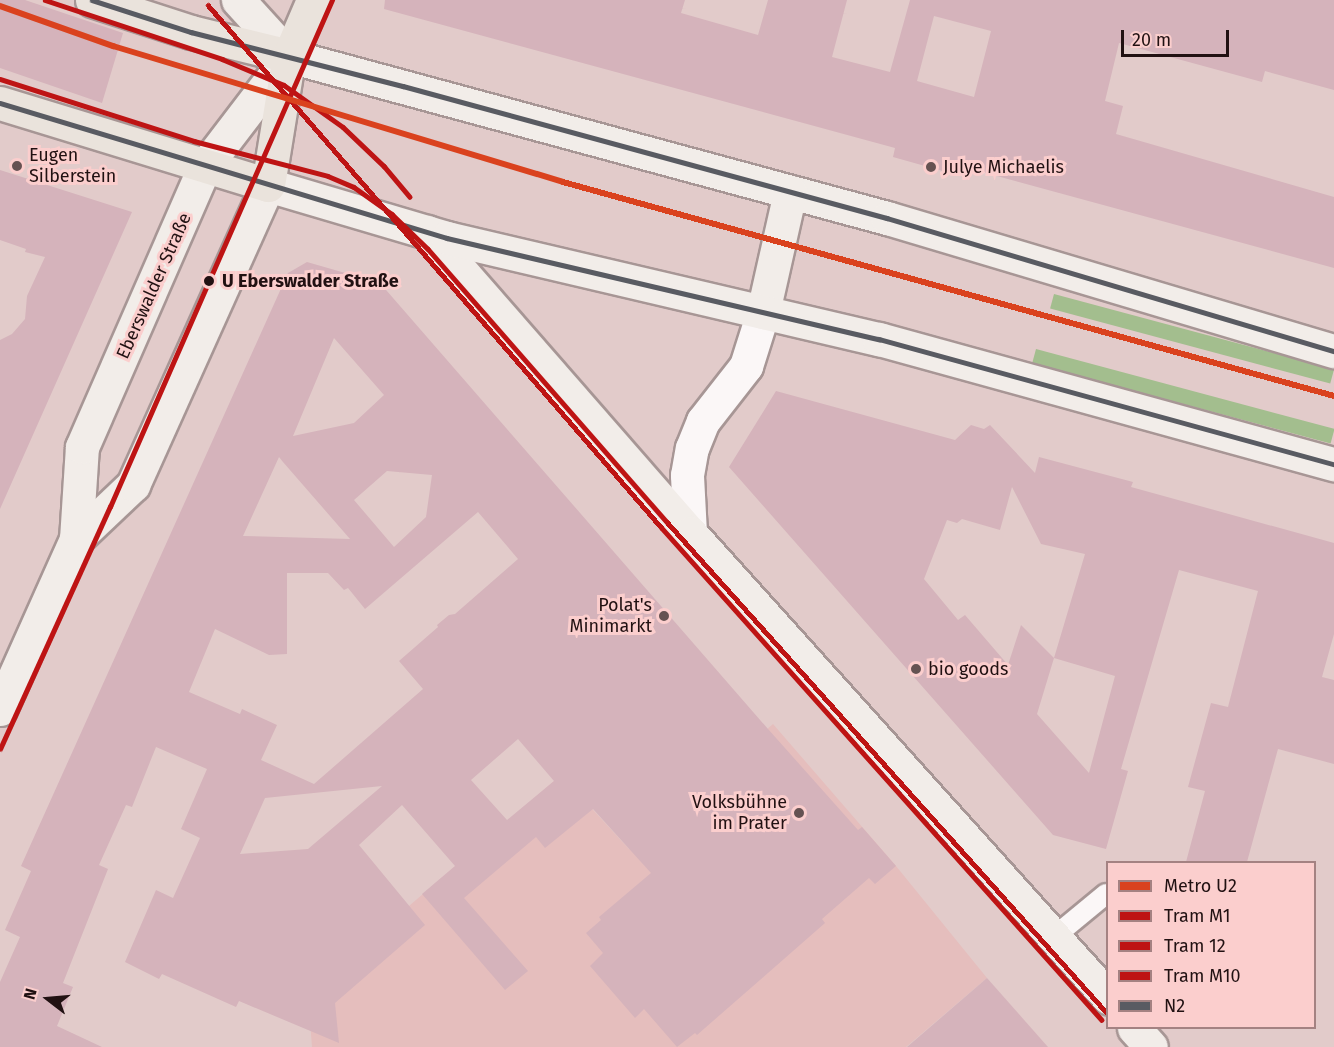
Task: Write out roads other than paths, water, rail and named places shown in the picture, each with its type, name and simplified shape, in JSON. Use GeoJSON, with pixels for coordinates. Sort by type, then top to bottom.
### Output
{"type":"FeatureCollection","features":[{"type":"Feature","properties":{"kind":"main road"},"geometry":{"type":"LineString","coordinates":[[92,0],[191,32],[289,56],[790,192],[1334,351]]}},
{"type":"Feature","properties":{"kind":"main road"},"geometry":{"type":"LineString","coordinates":[[238,0],[289,56]]}},
{"type":"Feature","properties":{"kind":"main road"},"geometry":{"type":"LineString","coordinates":[[268,185],[289,56],[313,0]]}},
{"type":"Feature","properties":{"kind":"main road","name":"Eberswalder Straße"},"geometry":{"type":"LineString","coordinates":[[0,709],[76,539],[82,447],[205,166],[289,56]]}},
{"type":"Feature","properties":{"kind":"main road"},"geometry":{"type":"LineString","coordinates":[[0,104],[427,232],[879,339],[1334,464]]}},
{"type":"Feature","properties":{"kind":"main road","name":"Eberswalder Straße"},"geometry":{"type":"LineString","coordinates":[[76,539],[133,485],[268,185]]}},
{"type":"Feature","properties":{"kind":"main road"},"geometry":{"type":"LineString","coordinates":[[763,312],[790,192]]}},
{"type":"Feature","properties":{"kind":"main road"},"geometry":{"type":"LineString","coordinates":[[427,232],[690,532],[1055,936],[1106,996]]}},
{"type":"Feature","properties":{"kind":"main road"},"geometry":{"type":"LineString","coordinates":[[1135,1029],[1151,1047]]}},
{"type":"Feature","properties":{"kind":"street"},"geometry":{"type":"LineString","coordinates":[[690,532],[687,475],[692,448],[704,421],[746,366],[763,312]]}},
{"type":"Feature","properties":{"kind":"lane"},"geometry":{"type":"LineString","coordinates":[[1055,936],[1106,894]]}},
{"type":"Feature","properties":{"kind":"metro line","name":"U2"},"geometry":{"type":"LineString","coordinates":[[0,6],[113,46],[563,182],[1334,396]]}},
{"type":"Feature","properties":{"kind":"tram line","name":"M1"},"geometry":{"type":"LineString","coordinates":[[45,0],[222,59],[284,85],[343,127],[384,166],[410,197]]}},
{"type":"Feature","properties":{"kind":"tram line","name":"M10"},"geometry":{"type":"LineString","coordinates":[[0,749],[110,507],[332,0]]}},
{"type":"Feature","properties":{"kind":"tram line","name":"12"},"geometry":{"type":"LineString","coordinates":[[208,5],[661,527],[1102,1020]]}},
{"type":"Feature","properties":{"kind":"tram line","name":"M1"},"geometry":{"type":"LineString","coordinates":[[0,79],[194,141],[328,176],[354,187],[392,214],[428,249],[667,522],[1106,1012]]}},
{"type":"Feature","properties":{"kind":"place","name":"Eugen Silberstein"},"geometry":{"type":"Point","coordinates":[17,166]}},
{"type":"Feature","properties":{"kind":"place","name":"Julye Michaelis"},"geometry":{"type":"Point","coordinates":[931,167]}},
{"type":"Feature","properties":{"kind":"place","name":"U Eberswalder Straße"},"geometry":{"type":"Point","coordinates":[209,281]}},
{"type":"Feature","properties":{"kind":"place","name":"Polat's Minimarkt"},"geometry":{"type":"Point","coordinates":[664,616]}},
{"type":"Feature","properties":{"kind":"place","name":"bio goods"},"geometry":{"type":"Point","coordinates":[916,669]}},
{"type":"Feature","properties":{"kind":"place","name":"Volksbühne im Prater"},"geometry":{"type":"Point","coordinates":[799,813]}}]}
